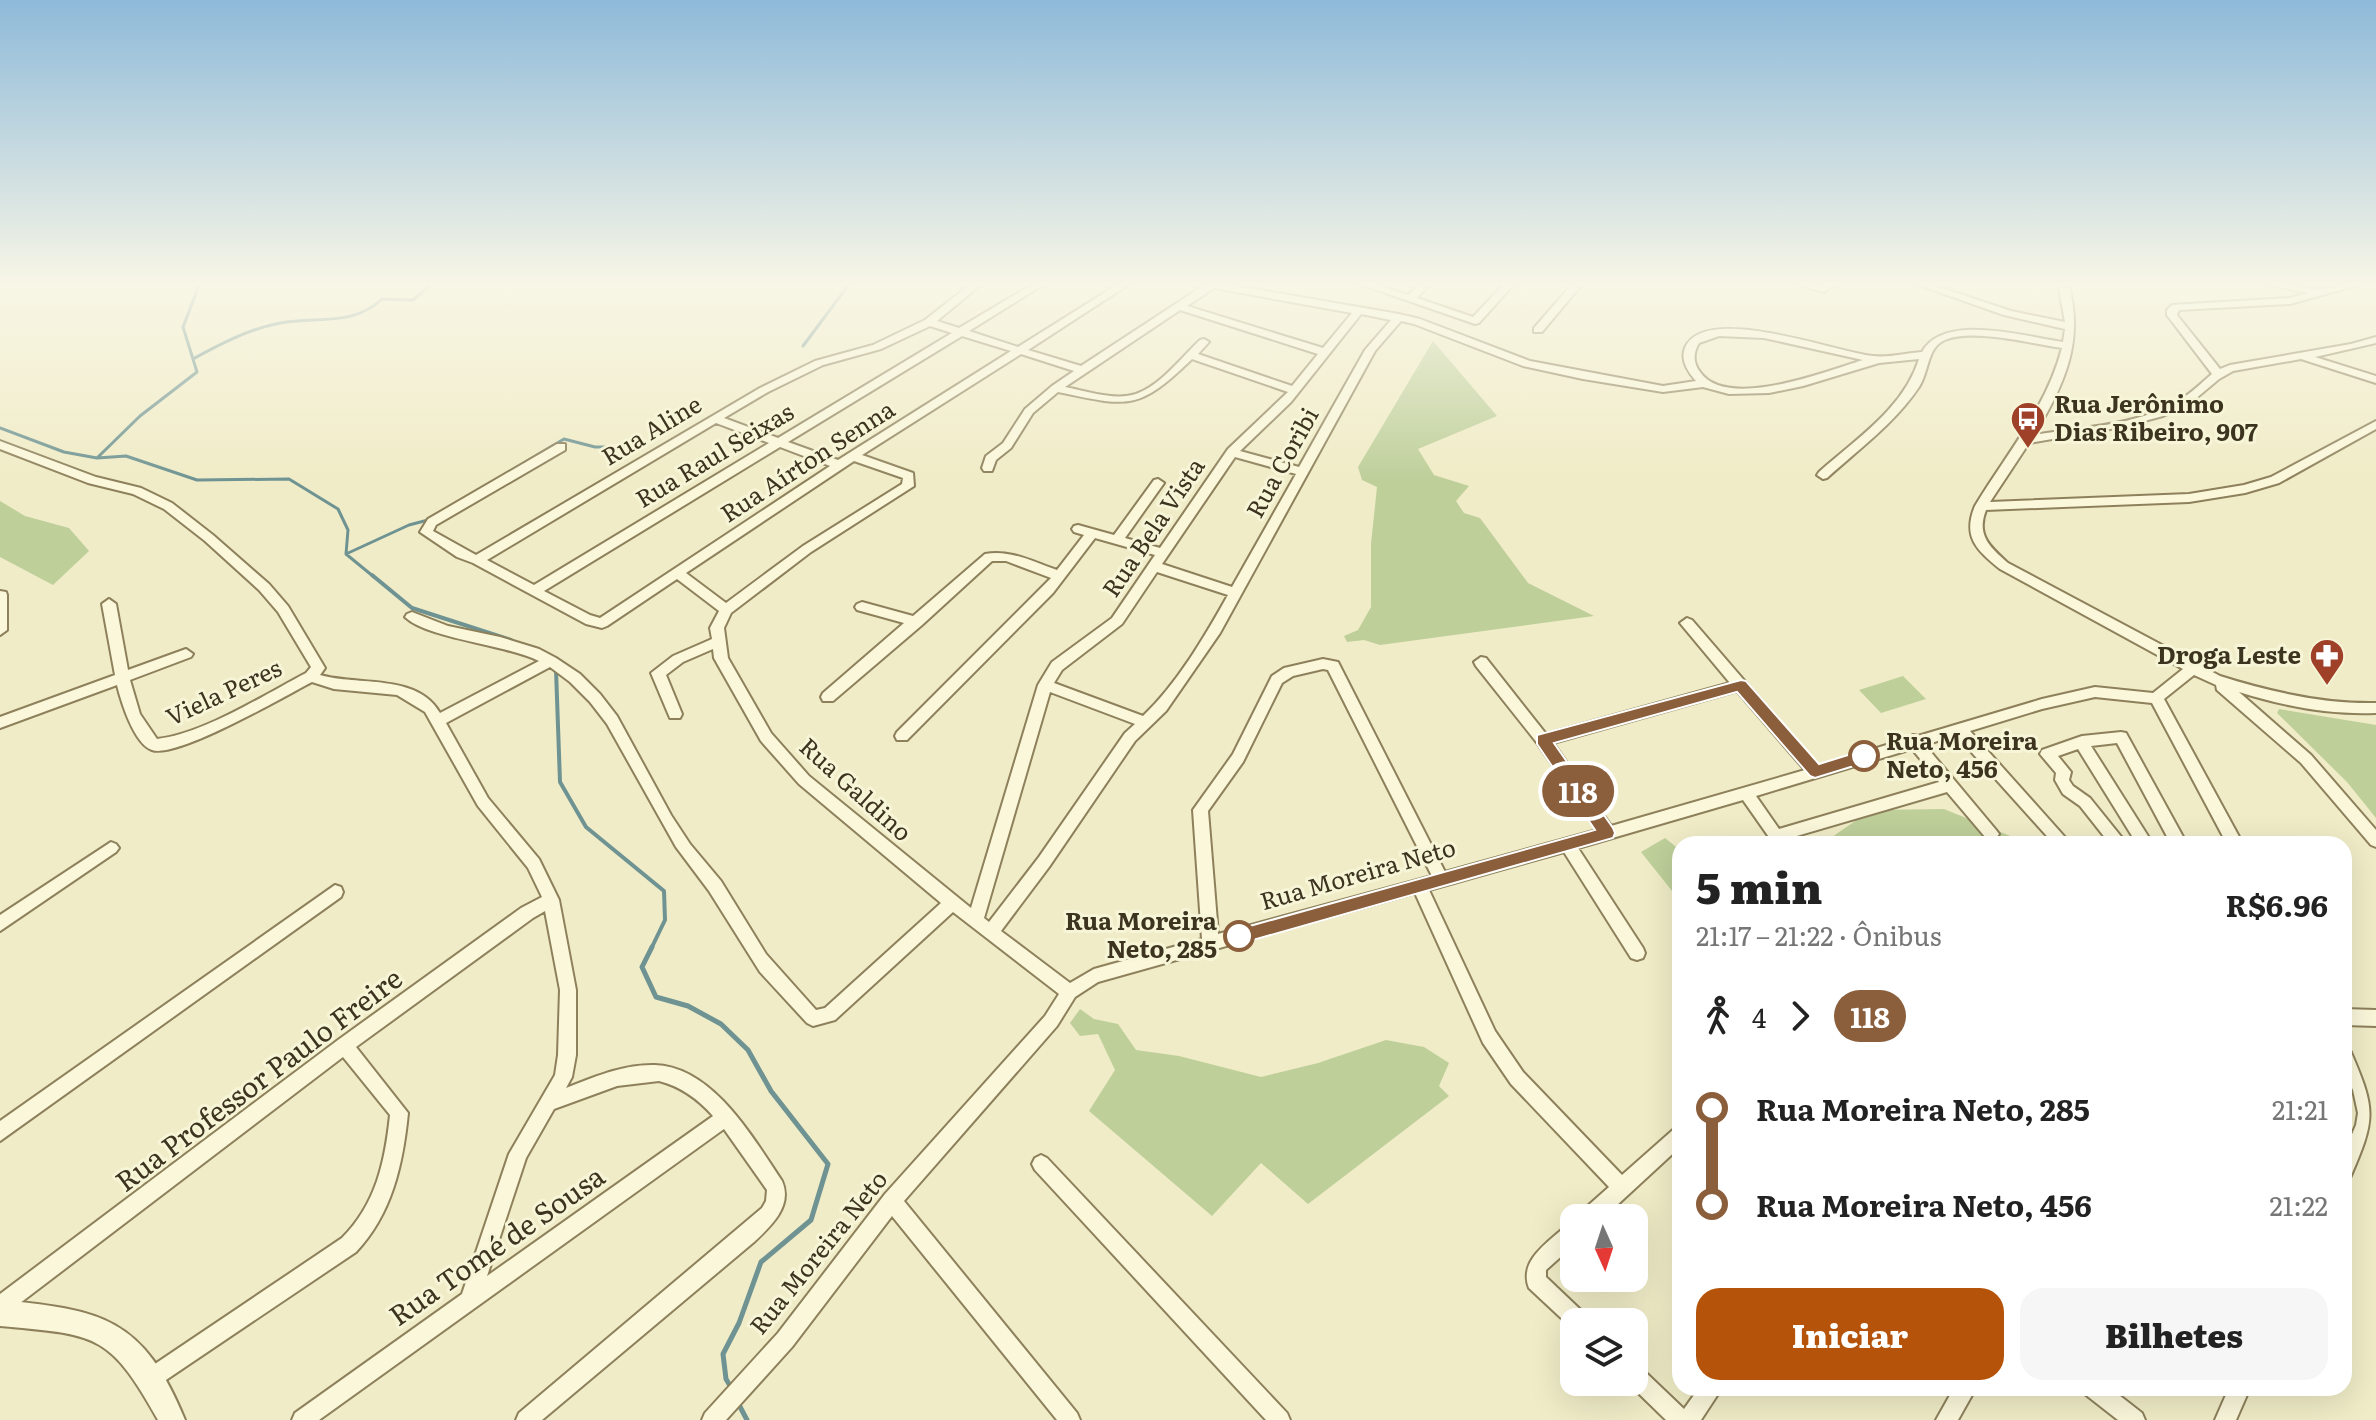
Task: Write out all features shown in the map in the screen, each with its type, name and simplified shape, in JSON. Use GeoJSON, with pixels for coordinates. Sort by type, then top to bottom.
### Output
{"type":"FeatureCollection","features":[{"type":"Feature","properties":{"kind":"street"},"geometry":{"type":"LineString","coordinates":[[836,357],[846,349]]}},
{"type":"Feature","properties":{"kind":"street","name":"Rua Aline"},"geometry":{"type":"LineString","coordinates":[[477,560],[777,383],[836,357],[868,349]]}},
{"type":"Feature","properties":{"kind":"street","name":"Rua Raul Seixas"},"geometry":{"type":"LineString","coordinates":[[534,591],[930,349]]}},
{"type":"Feature","properties":{"kind":"street"},"geometry":{"type":"LineString","coordinates":[[1017,349],[1082,370]]}},
{"type":"Feature","properties":{"kind":"street","name":"Rua Aírton Senna"},"geometry":{"type":"LineString","coordinates":[[534,591],[595,623],[607,621],[853,456],[1025,349]]}},
{"type":"Feature","properties":{"kind":"street"},"geometry":{"type":"LineString","coordinates":[[988,468],[990,459],[1007,445],[1029,411],[1056,388],[1115,349]]}},
{"type":"Feature","properties":{"kind":"street"},"geometry":{"type":"LineString","coordinates":[[1056,388],[1113,400],[1142,398],[1161,386],[1197,349]]}},
{"type":"Feature","properties":{"kind":"street"},"geometry":{"type":"LineString","coordinates":[[1314,349],[1323,352]]}},
{"type":"Feature","properties":{"kind":"street","name":"Rua Bela Vista"},"geometry":{"type":"LineString","coordinates":[[975,922],[1045,685],[1057,666],[1117,621],[1133,602],[1158,559],[1232,452],[1295,391],[1325,349]]}},
{"type":"Feature","properties":{"kind":"street","name":"Rua Coribi"},"geometry":{"type":"LineString","coordinates":[[990,933],[1044,862],[1130,737],[1161,707],[1215,630],[1371,349]]}},
{"type":"Feature","properties":{"kind":"street"},"geometry":{"type":"LineString","coordinates":[[1491,349],[1527,364],[1663,389],[1705,383]]}},
{"type":"Feature","properties":{"kind":"street"},"geometry":{"type":"LineString","coordinates":[[1689,349],[1688,357],[1693,370],[1705,383],[1716,388],[1757,391],[1839,373],[1875,360],[1926,355]]}},
{"type":"Feature","properties":{"kind":"street"},"geometry":{"type":"LineString","coordinates":[[1828,349],[1875,360]]}},
{"type":"Feature","properties":{"kind":"street"},"geometry":{"type":"LineString","coordinates":[[1823,475],[1905,399],[1920,377],[1930,349]]}},
{"type":"Feature","properties":{"kind":"street"},"geometry":{"type":"LineString","coordinates":[[2067,349],[2049,395],[2025,440],[1981,506],[1975,529],[1979,540],[2004,566],[2215,680],[2257,693],[2312,704],[2344,709],[2376,708]]}},
{"type":"Feature","properties":{"kind":"street"},"geometry":{"type":"LineString","coordinates":[[2198,349],[2217,373]]}},
{"type":"Feature","properties":{"kind":"street"},"geometry":{"type":"LineString","coordinates":[[2025,440],[2160,414],[2196,396],[2217,373],[2330,349]]}},
{"type":"Feature","properties":{"kind":"street"},"geometry":{"type":"LineString","coordinates":[[1191,355],[1295,391]]}},
{"type":"Feature","properties":{"kind":"street"},"geometry":{"type":"LineString","coordinates":[[2301,355],[2376,380]]}},
{"type":"Feature","properties":{"kind":"street"},"geometry":{"type":"LineString","coordinates":[[716,419],[840,465]]}},
{"type":"Feature","properties":{"kind":"street"},"geometry":{"type":"LineString","coordinates":[[1981,506],[2189,498],[2245,489],[2295,470],[2376,424]]}},
{"type":"Feature","properties":{"kind":"street"},"geometry":{"type":"LineString","coordinates":[[0,445],[106,484],[137,491],[168,506],[264,587],[283,609],[318,663],[311,677],[334,684],[400,690],[430,708],[483,802],[534,864],[551,900],[566,971],[569,1015],[563,1077],[518,1154],[470,1299]]}},
{"type":"Feature","properties":{"kind":"street"},"geometry":{"type":"LineString","coordinates":[[534,591],[461,554],[425,530],[432,522],[561,447]]}},
{"type":"Feature","properties":{"kind":"street"},"geometry":{"type":"LineString","coordinates":[[0,453],[20,451]]}},
{"type":"Feature","properties":{"kind":"street"},"geometry":{"type":"LineString","coordinates":[[1232,452],[1304,472]]}},
{"type":"Feature","properties":{"kind":"street"},"geometry":{"type":"LineString","coordinates":[[675,714],[658,673],[678,659],[717,642],[717,628],[726,610],[807,549],[904,490],[909,476],[853,456]]}},
{"type":"Feature","properties":{"kind":"street"},"geometry":{"type":"LineString","coordinates":[[1116,541],[1158,483]]}},
{"type":"Feature","properties":{"kind":"street"},"geometry":{"type":"LineString","coordinates":[[1078,529],[1116,541],[1236,593]]}},
{"type":"Feature","properties":{"kind":"street"},"geometry":{"type":"LineString","coordinates":[[902,736],[994,647],[1059,576],[1092,534]]}},
{"type":"Feature","properties":{"kind":"street"},"geometry":{"type":"LineString","coordinates":[[828,697],[989,557],[1007,557],[1059,576]]}},
{"type":"Feature","properties":{"kind":"street"},"geometry":{"type":"LineString","coordinates":[[678,574],[726,610]]}},
{"type":"Feature","properties":{"kind":"street"},"geometry":{"type":"LineString","coordinates":[[0,630],[1,595]]}},
{"type":"Feature","properties":{"kind":"street"},"geometry":{"type":"LineString","coordinates":[[109,604],[115,625],[121,678]]}},
{"type":"Feature","properties":{"kind":"street"},"geometry":{"type":"LineString","coordinates":[[862,607],[917,622]]}},
{"type":"Feature","properties":{"kind":"street"},"geometry":{"type":"LineString","coordinates":[[412,617],[442,630],[508,643],[551,661],[579,681],[615,724],[680,841],[714,885],[762,961],[813,1018],[829,1015],[952,903]]}},
{"type":"Feature","properties":{"kind":"street"},"geometry":{"type":"LineString","coordinates":[[1687,623],[1815,772]]}},
{"type":"Feature","properties":{"kind":"street","name":"Rua Galdino"},"geometry":{"type":"LineString","coordinates":[[717,642],[732,681],[766,737],[804,780],[975,922],[1069,992]]}},
{"type":"Feature","properties":{"kind":"street"},"geometry":{"type":"LineString","coordinates":[[0,723],[186,654]]}},
{"type":"Feature","properties":{"kind":"street"},"geometry":{"type":"LineString","coordinates":[[438,721],[551,661]]}},
{"type":"Feature","properties":{"kind":"street"},"geometry":{"type":"LineString","coordinates":[[1481,662],[1543,740],[1607,833]]}},
{"type":"Feature","properties":{"kind":"street"},"geometry":{"type":"LineString","coordinates":[[1211,945],[1200,810],[1238,758],[1277,680],[1289,672],[1323,664],[1333,666],[1441,879]]}},
{"type":"Feature","properties":{"kind":"street"},"geometry":{"type":"LineString","coordinates":[[2193,668],[2156,698],[2231,836]]}},
{"type":"Feature","properties":{"kind":"street","name":"Viela Peres"},"geometry":{"type":"LineString","coordinates":[[121,678],[133,712],[154,745],[171,743],[311,677]]}},
{"type":"Feature","properties":{"kind":"street"},"geometry":{"type":"LineString","coordinates":[[2215,680],[2306,759],[2376,841]]}},
{"type":"Feature","properties":{"kind":"street"},"geometry":{"type":"LineString","coordinates":[[1045,685],[1145,722]]}},
{"type":"Feature","properties":{"kind":"street"},"geometry":{"type":"LineString","coordinates":[[1543,740],[1741,685]]}},
{"type":"Feature","properties":{"kind":"street","name":"Rua Moreira Neto"},"geometry":{"type":"LineString","coordinates":[[717,1415],[785,1340],[892,1201],[1051,1021],[1069,992],[1094,976],[1746,793],[1913,740],[2095,692],[2156,698]]}},
{"type":"Feature","properties":{"kind":"street"},"geometry":{"type":"LineString","coordinates":[[1958,728],[2056,836]]}},
{"type":"Feature","properties":{"kind":"street"},"geometry":{"type":"LineString","coordinates":[[2113,836],[2085,802],[2068,790],[2062,780],[2064,772],[2047,754],[2082,742],[2121,737],[2175,836]]}},
{"type":"Feature","properties":{"kind":"street"},"geometry":{"type":"LineString","coordinates":[[1913,740],[1991,834]]}},
{"type":"Feature","properties":{"kind":"street"},"geometry":{"type":"LineString","coordinates":[[2082,742],[2140,836]]}},
{"type":"Feature","properties":{"kind":"street"},"geometry":{"type":"LineString","coordinates":[[1746,793],[1776,836],[1950,785]]}},
{"type":"Feature","properties":{"kind":"street"},"geometry":{"type":"LineString","coordinates":[[1567,843],[1637,953]]}},
{"type":"Feature","properties":{"kind":"street"},"geometry":{"type":"LineString","coordinates":[[0,924],[111,848]]}},
{"type":"Feature","properties":{"kind":"street"},"geometry":{"type":"LineString","coordinates":[[1419,885],[1489,1037],[1517,1078],[1622,1188]]}},
{"type":"Feature","properties":{"kind":"street"},"geometry":{"type":"LineString","coordinates":[[0,1132],[335,892]]}},
{"type":"Feature","properties":{"kind":"street","name":"Rua Professor Paulo Freire"},"geometry":{"type":"LineString","coordinates":[[0,1306],[344,1046],[527,913],[551,900]]}},
{"type":"Feature","properties":{"kind":"street"},"geometry":{"type":"LineString","coordinates":[[2352,1017],[2376,1018]]}},
{"type":"Feature","properties":{"kind":"street"},"geometry":{"type":"LineString","coordinates":[[150,1379],[349,1245],[364,1232],[375,1216],[393,1151],[399,1113],[344,1046]]}},
{"type":"Feature","properties":{"kind":"street"},"geometry":{"type":"LineString","coordinates":[[2352,1068],[2370,1095],[2372,1109],[2352,1156]]}},
{"type":"Feature","properties":{"kind":"street"},"geometry":{"type":"LineString","coordinates":[[526,1420],[747,1235],[776,1204],[776,1187],[724,1119],[684,1079],[659,1073],[631,1075],[550,1102]]}},
{"type":"Feature","properties":{"kind":"street","name":"Rua Tomé de Sousa"},"geometry":{"type":"LineString","coordinates":[[302,1420],[724,1119]]}},
{"type":"Feature","properties":{"kind":"street"},"geometry":{"type":"LineString","coordinates":[[1604,1204],[1672,1142]]}},
{"type":"Feature","properties":{"kind":"street"},"geometry":{"type":"LineString","coordinates":[[1041,1164],[1280,1420]]}},
{"type":"Feature","properties":{"kind":"street"},"geometry":{"type":"LineString","coordinates":[[892,1201],[1070,1420]]}},
{"type":"Feature","properties":{"kind":"street"},"geometry":{"type":"LineString","coordinates":[[1560,1245],[1537,1266],[1536,1281],[1564,1308]]}},
{"type":"Feature","properties":{"kind":"street"},"geometry":{"type":"LineString","coordinates":[[0,1313],[84,1321],[110,1332],[126,1344],[150,1379],[172,1420]]}},
{"type":"Feature","properties":{"kind":"street"},"geometry":{"type":"LineString","coordinates":[[1648,1388],[1681,1420]]}},
{"type":"Feature","properties":{"kind":"street"},"geometry":{"type":"LineString","coordinates":[[1688,1420],[1706,1396]]}},
{"type":"Feature","properties":{"kind":"street"},"geometry":{"type":"LineString","coordinates":[[1946,1420],[1961,1396]]}},
{"type":"Feature","properties":{"kind":"street"},"geometry":{"type":"LineString","coordinates":[[2104,1396],[2135,1420]]}},
{"type":"Feature","properties":{"kind":"street"},"geometry":{"type":"LineString","coordinates":[[2225,1420],[2236,1396]]}},
{"type":"Feature","properties":{"kind":"green space"},"geometry":{"type":"Polygon","coordinates":[[[1428,349],[1440,349],[1497,416],[1418,449],[1434,475],[1469,486],[1456,501],[1464,513],[1480,518],[1528,583],[1594,616],[1380,645],[1364,640],[1347,642],[1344,636],[1358,630],[1371,607],[1371,544],[1377,487],[1362,480],[1358,467],[1428,349]]]}},
{"type":"Feature","properties":{"kind":"green space"},"geometry":{"type":"Polygon","coordinates":[[[0,501],[25,516],[69,528],[89,551],[53,585],[0,557],[0,501]]]}},
{"type":"Feature","properties":{"kind":"green space"},"geometry":{"type":"Polygon","coordinates":[[[1903,676],[1926,699],[1881,713],[1859,690],[1903,676]]]}},
{"type":"Feature","properties":{"kind":"green space"},"geometry":{"type":"Polygon","coordinates":[[[2279,709],[2376,725],[2376,818],[2347,782],[2277,713],[2279,709]]]}},
{"type":"Feature","properties":{"kind":"green space"},"geometry":{"type":"Polygon","coordinates":[[[1944,809],[2010,836],[1834,836],[1871,810],[1944,809]]]}},
{"type":"Feature","properties":{"kind":"green space"},"geometry":{"type":"Polygon","coordinates":[[[1665,838],[1672,844],[1672,891],[1641,852],[1665,838]]]}},
{"type":"Feature","properties":{"kind":"green space"},"geometry":{"type":"Polygon","coordinates":[[[1080,1009],[1094,1019],[1118,1024],[1136,1050],[1179,1056],[1261,1077],[1318,1063],[1386,1040],[1424,1047],[1449,1063],[1439,1086],[1449,1096],[1308,1204],[1261,1163],[1212,1216],[1089,1111],[1115,1070],[1098,1034],[1080,1036],[1070,1023],[1080,1009]]]}},
{"type":"Feature","properties":{"kind":"waterway"},"geometry":{"type":"LineString","coordinates":[[98,457],[140,416],[197,372],[190,349]]}},
{"type":"Feature","properties":{"kind":"waterway"},"geometry":{"type":"LineString","coordinates":[[193,359],[212,349]]}},
{"type":"Feature","properties":{"kind":"waterway"},"geometry":{"type":"LineString","coordinates":[[0,428],[64,452],[97,458],[126,456],[197,480],[289,479],[338,509],[348,530],[346,554]]}},
{"type":"Feature","properties":{"kind":"waterway"},"geometry":{"type":"LineString","coordinates":[[497,479],[564,439],[595,447],[615,447]]}},
{"type":"Feature","properties":{"kind":"waterway"},"geometry":{"type":"LineString","coordinates":[[346,554],[409,525],[428,520]]}},
{"type":"Feature","properties":{"kind":"waterway"},"geometry":{"type":"LineString","coordinates":[[346,554],[374,577]]}},
{"type":"Feature","properties":{"kind":"waterway"},"geometry":{"type":"LineString","coordinates":[[372,575],[412,608],[511,640]]}},
{"type":"Feature","properties":{"kind":"waterway"},"geometry":{"type":"LineString","coordinates":[[556,670],[560,782],[586,827],[664,891],[665,920],[651,949]]}},
{"type":"Feature","properties":{"kind":"waterway"},"geometry":{"type":"LineString","coordinates":[[651,949],[642,967],[656,997],[688,1006],[721,1024],[748,1050],[771,1091],[828,1164],[811,1220],[761,1262],[739,1323],[723,1354],[726,1379],[732,1389]]}},
{"type":"Feature","properties":{"kind":"waterway"},"geometry":{"type":"LineString","coordinates":[[737,1401],[747,1420]]}},
{"type":"Feature","properties":{"kind":"bus line","name":"118"},"geometry":{"type":"LineString","coordinates":[[1239,936],[1607,833],[1543,740],[1741,685],[1815,772],[1864,756]]}},
{"type":"Feature","properties":{"kind":"place","name":"Rua Jerônimo Dias Ribeiro, 907"},"geometry":{"type":"Point","coordinates":[2028,450]}},
{"type":"Feature","properties":{"kind":"place","name":"Droga Leste"},"geometry":{"type":"Point","coordinates":[2327,687]}},
{"type":"Feature","properties":{"kind":"place","name":"Rua Moreira Neto, 456"},"geometry":{"type":"Point","coordinates":[1864,756]}},
{"type":"Feature","properties":{"kind":"place","name":"Rua Moreira Neto, 285"},"geometry":{"type":"Point","coordinates":[1239,936]}}]}
